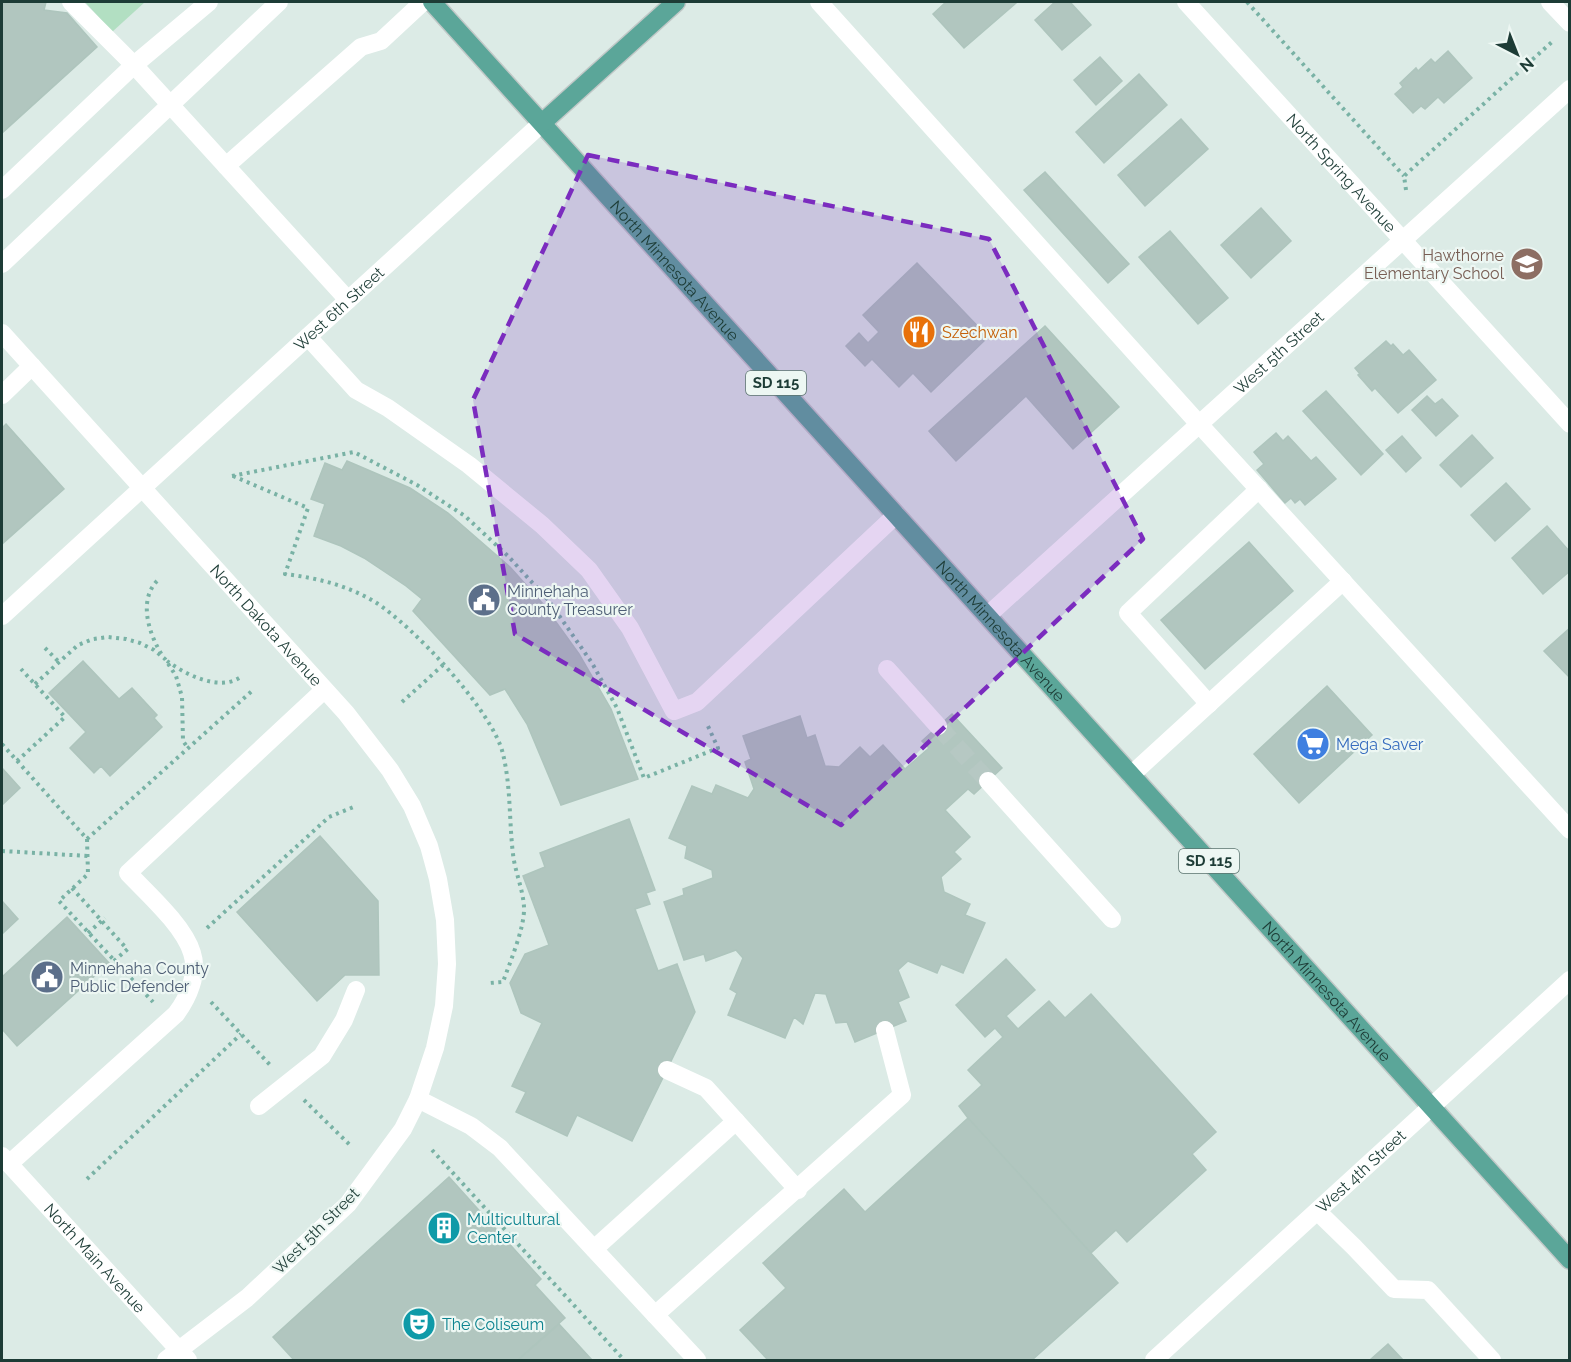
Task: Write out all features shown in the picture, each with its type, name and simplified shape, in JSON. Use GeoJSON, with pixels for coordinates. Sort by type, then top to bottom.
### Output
{"type":"FeatureCollection","features":[{"type":"Feature","properties":{"kind":"main road","name":"North Minnesota Avenue"},"geometry":{"type":"LineString","coordinates":[[432,2],[1569,1260]]}},
{"type":"Feature","properties":{"kind":"main road","name":"West 6th Street"},"geometry":{"type":"LineString","coordinates":[[542,123],[676,2]]}},
{"type":"Feature","properties":{"kind":"street"},"geometry":{"type":"LineString","coordinates":[[71,2],[134,65],[348,300]]}},
{"type":"Feature","properties":{"kind":"street"},"geometry":{"type":"LineString","coordinates":[[2,190],[134,65],[209,2]]}},
{"type":"Feature","properties":{"kind":"street"},"geometry":{"type":"LineString","coordinates":[[2,264],[279,2]]}},
{"type":"Feature","properties":{"kind":"street"},"geometry":{"type":"LineString","coordinates":[[226,166],[361,47],[381,41],[423,2]]}},
{"type":"Feature","properties":{"kind":"street"},"geometry":{"type":"LineString","coordinates":[[819,2],[1569,830]]}},
{"type":"Feature","properties":{"kind":"street","name":"North Spring Avenue"},"geometry":{"type":"LineString","coordinates":[[1186,2],[1569,424]]}},
{"type":"Feature","properties":{"kind":"street"},"geometry":{"type":"LineString","coordinates":[[1550,2],[1565,28]]}},
{"type":"Feature","properties":{"kind":"street","name":"West 5th Street"},"geometry":{"type":"LineString","coordinates":[[987,616],[1569,89]]}},
{"type":"Feature","properties":{"kind":"street","name":"West 6th Street"},"geometry":{"type":"LineString","coordinates":[[2,616],[542,123]]}},
{"type":"Feature","properties":{"kind":"street","name":"North Dakota Avenue"},"geometry":{"type":"LineString","coordinates":[[2,333],[324,690],[363,734],[390,770],[412,806],[429,846],[438,879],[445,920],[447,964]]}},
{"type":"Feature","properties":{"kind":"street"},"geometry":{"type":"LineString","coordinates":[[308,337],[356,390],[388,408],[469,465],[542,525],[589,570],[630,628],[674,711],[697,702],[896,515]]}},
{"type":"Feature","properties":{"kind":"street"},"geometry":{"type":"LineString","coordinates":[[2,395],[32,366]]}},
{"type":"Feature","properties":{"kind":"street"},"geometry":{"type":"LineString","coordinates":[[1209,704],[1128,614],[1259,489]]}},
{"type":"Feature","properties":{"kind":"street"},"geometry":{"type":"LineString","coordinates":[[1131,775],[1343,581]]}},
{"type":"Feature","properties":{"kind":"street"},"geometry":{"type":"LineString","coordinates":[[887,669],[938,726]]}},
{"type":"Feature","properties":{"kind":"street"},"geometry":{"type":"LineString","coordinates":[[5,1160],[168,1022],[188,998],[193,976],[193,954],[176,924],[128,873],[324,690]]}},
{"type":"Feature","properties":{"kind":"street"},"geometry":{"type":"LineString","coordinates":[[988,781],[1112,919]]}},
{"type":"Feature","properties":{"kind":"street","name":"West 5th Street"},"geometry":{"type":"LineString","coordinates":[[177,1357],[247,1298],[348,1204],[403,1130],[418,1099],[435,1048],[444,1006],[447,964]]}},
{"type":"Feature","properties":{"kind":"street","name":"West 4th Street"},"geometry":{"type":"LineString","coordinates":[[1154,1360],[1569,980]]}},
{"type":"Feature","properties":{"kind":"street"},"geometry":{"type":"LineString","coordinates":[[259,1106],[322,1056],[344,1020],[356,990]]}},
{"type":"Feature","properties":{"kind":"street"},"geometry":{"type":"LineString","coordinates":[[655,1315],[902,1095],[885,1030]]}},
{"type":"Feature","properties":{"kind":"street"},"geometry":{"type":"LineString","coordinates":[[666,1070],[706,1088],[798,1190]]}},
{"type":"Feature","properties":{"kind":"street"},"geometry":{"type":"LineString","coordinates":[[418,1099],[471,1126],[500,1148],[697,1360]]}},
{"type":"Feature","properties":{"kind":"street"},"geometry":{"type":"LineString","coordinates":[[594,1249],[736,1121]]}},
{"type":"Feature","properties":{"kind":"street","name":"North Main Avenue"},"geometry":{"type":"LineString","coordinates":[[5,1160],[177,1357]]}},
{"type":"Feature","properties":{"kind":"street"},"geometry":{"type":"LineString","coordinates":[[1318,1212],[1394,1289],[1428,1290],[1492,1360]]}},
{"type":"Feature","properties":{"kind":"path"},"geometry":{"type":"LineString","coordinates":[[1247,2],[1404,176],[1406,190]]}},
{"type":"Feature","properties":{"kind":"path"},"geometry":{"type":"LineString","coordinates":[[1404,176],[1565,28]]}},
{"type":"Feature","properties":{"kind":"path"},"geometry":{"type":"LineString","coordinates":[[489,983],[504,982],[523,920],[524,907],[513,856],[508,788],[502,752],[494,731],[479,706],[401,621],[375,602],[342,586],[326,580],[285,574],[308,508],[232,476],[354,452],[417,485],[465,516],[508,556],[549,601],[585,654],[617,708],[644,778],[718,747],[697,702]]}},
{"type":"Feature","properties":{"kind":"path"},"geometry":{"type":"LineString","coordinates":[[157,581],[149,590],[147,617],[156,645],[176,676],[182,697],[183,741],[188,748]]}},
{"type":"Feature","properties":{"kind":"path"},"geometry":{"type":"LineString","coordinates":[[35,684],[78,645],[93,639],[108,637],[140,643],[154,650],[180,670],[196,677],[227,682],[242,676]]}},
{"type":"Feature","properties":{"kind":"path"},"geometry":{"type":"LineString","coordinates":[[45,648],[59,662]]}},
{"type":"Feature","properties":{"kind":"path"},"geometry":{"type":"LineString","coordinates":[[402,702],[443,665]]}},
{"type":"Feature","properties":{"kind":"path"},"geometry":{"type":"LineString","coordinates":[[17,761],[65,717],[21,669]]}},
{"type":"Feature","properties":{"kind":"path"},"geometry":{"type":"LineString","coordinates":[[87,839],[253,690]]}},
{"type":"Feature","properties":{"kind":"path"},"geometry":{"type":"LineString","coordinates":[[2,744],[87,839],[88,874],[59,900],[158,1008],[168,1022]]}},
{"type":"Feature","properties":{"kind":"path"},"geometry":{"type":"LineString","coordinates":[[188,945],[329,817],[356,806]]}},
{"type":"Feature","properties":{"kind":"path"},"geometry":{"type":"LineString","coordinates":[[2,851],[88,856]]}},
{"type":"Feature","properties":{"kind":"path"},"geometry":{"type":"LineString","coordinates":[[72,888],[129,948],[114,961]]}},
{"type":"Feature","properties":{"kind":"path"},"geometry":{"type":"LineString","coordinates":[[88,933],[103,920]]}},
{"type":"Feature","properties":{"kind":"path"},"geometry":{"type":"LineString","coordinates":[[87,1179],[242,1034]]}},
{"type":"Feature","properties":{"kind":"path"},"geometry":{"type":"LineString","coordinates":[[432,1150],[624,1360]]}},
{"type":"Feature","properties":{"kind":"highlighted area"},"geometry":{"type":"Polygon","coordinates":[[[588,155],[989,239],[1143,539],[841,825],[515,634],[473,400],[588,155]]]}},
{"type":"Feature","properties":{"kind":"green space"},"geometry":{"type":"Polygon","coordinates":[[[85,2],[145,2],[112,32],[85,2]]]}},
{"type":"Feature","properties":{"kind":"building"},"geometry":{"type":"Polygon","coordinates":[[[2,2],[46,2],[44,10],[67,13],[97,47],[2,133],[2,2]]]}},
{"type":"Feature","properties":{"kind":"building"},"geometry":{"type":"Polygon","coordinates":[[[946,2],[1017,2],[964,48],[933,14],[946,2]]]}},
{"type":"Feature","properties":{"kind":"building"},"geometry":{"type":"Polygon","coordinates":[[[1055,2],[1070,2],[1091,25],[1062,50],[1035,20],[1055,2]]]}},
{"type":"Feature","properties":{"kind":"building"},"geometry":{"type":"Polygon","coordinates":[[[1448,51],[1472,78],[1444,103],[1438,97],[1425,109],[1421,106],[1413,113],[1395,94],[1403,87],[1400,83],[1416,68],[1418,71],[1431,59],[1435,63],[1448,51]]]}},
{"type":"Feature","properties":{"kind":"building"},"geometry":{"type":"Polygon","coordinates":[[[1100,57],[1122,81],[1096,105],[1074,80],[1100,57]]]}},
{"type":"Feature","properties":{"kind":"building"},"geometry":{"type":"Polygon","coordinates":[[[1139,74],[1167,105],[1104,163],[1076,132],[1139,74]]]}},
{"type":"Feature","properties":{"kind":"building"},"geometry":{"type":"Polygon","coordinates":[[[1181,119],[1208,149],[1145,206],[1118,175],[1181,119]]]}},
{"type":"Feature","properties":{"kind":"building"},"geometry":{"type":"Polygon","coordinates":[[[1045,172],[1129,264],[1108,283],[1024,190],[1045,172]]]}},
{"type":"Feature","properties":{"kind":"building"},"geometry":{"type":"Polygon","coordinates":[[[1261,208],[1291,241],[1251,278],[1221,245],[1261,208]]]}},
{"type":"Feature","properties":{"kind":"building"},"geometry":{"type":"Polygon","coordinates":[[[1170,231],[1228,298],[1198,324],[1139,257],[1170,231]]]}},
{"type":"Feature","properties":{"kind":"building"},"geometry":{"type":"Polygon","coordinates":[[[917,263],[988,337],[931,392],[913,373],[899,387],[872,359],[865,366],[846,346],[859,333],[868,343],[879,332],[863,315],[917,263]]]}},
{"type":"Feature","properties":{"kind":"building"},"geometry":{"type":"Polygon","coordinates":[[[1045,326],[1119,407],[1073,449],[1026,396],[956,461],[929,431],[1045,326]]]}},
{"type":"Feature","properties":{"kind":"building"},"geometry":{"type":"Polygon","coordinates":[[[1386,341],[1391,346],[1393,344],[1403,355],[1409,350],[1436,380],[1398,413],[1375,388],[1372,391],[1355,368],[1386,341]]]}},
{"type":"Feature","properties":{"kind":"building"},"geometry":{"type":"Polygon","coordinates":[[[1326,391],[1383,454],[1361,475],[1303,411],[1326,391]]]}},
{"type":"Feature","properties":{"kind":"building"},"geometry":{"type":"Polygon","coordinates":[[[1427,396],[1435,404],[1442,399],[1458,416],[1436,436],[1412,410],[1427,396]]]}},
{"type":"Feature","properties":{"kind":"building"},"geometry":{"type":"Polygon","coordinates":[[[6,424],[64,489],[2,544],[2,428],[6,424]]]}},
{"type":"Feature","properties":{"kind":"building"},"geometry":{"type":"Polygon","coordinates":[[[1276,433],[1283,441],[1288,436],[1311,461],[1316,457],[1336,479],[1305,505],[1300,499],[1295,503],[1291,498],[1285,503],[1257,470],[1264,464],[1254,452],[1276,433]]]}},
{"type":"Feature","properties":{"kind":"building"},"geometry":{"type":"Polygon","coordinates":[[[1472,435],[1493,458],[1461,487],[1440,465],[1472,435]]]}},
{"type":"Feature","properties":{"kind":"building"},"geometry":{"type":"Polygon","coordinates":[[[1402,436],[1421,458],[1406,472],[1386,450],[1402,436]]]}},
{"type":"Feature","properties":{"kind":"building"},"geometry":{"type":"Polygon","coordinates":[[[347,461],[410,488],[448,513],[510,567],[543,604],[579,654],[611,709],[638,779],[561,805],[527,724],[505,689],[490,695],[413,611],[422,599],[406,586],[364,558],[314,536],[325,504],[311,499],[325,463],[342,470],[347,461]]]}},
{"type":"Feature","properties":{"kind":"building"},"geometry":{"type":"Polygon","coordinates":[[[1506,483],[1530,509],[1495,541],[1471,515],[1506,483]]]}},
{"type":"Feature","properties":{"kind":"building"},"geometry":{"type":"Polygon","coordinates":[[[1547,526],[1570,552],[1570,571],[1543,594],[1512,558],[1547,526]]]}},
{"type":"Feature","properties":{"kind":"building"},"geometry":{"type":"Polygon","coordinates":[[[1249,542],[1293,591],[1205,669],[1161,620],[1249,542]]]}},
{"type":"Feature","properties":{"kind":"building"},"geometry":{"type":"Polygon","coordinates":[[[1570,628],[1570,678],[1544,651],[1570,628]]]}},
{"type":"Feature","properties":{"kind":"building"},"geometry":{"type":"Polygon","coordinates":[[[83,661],[119,699],[132,688],[157,715],[154,718],[162,727],[110,776],[101,766],[94,773],[70,748],[86,732],[49,693],[83,661]]]}},
{"type":"Feature","properties":{"kind":"building","name":"Mega Saver"},"geometry":{"type":"Polygon","coordinates":[[[1327,686],[1372,735],[1299,803],[1254,754],[1327,686]]]}},
{"type":"Feature","properties":{"kind":"building"},"geometry":{"type":"Polygon","coordinates":[[[952,714],[1002,768],[974,794],[968,789],[945,810],[970,837],[954,852],[961,859],[941,877],[944,892],[970,904],[965,915],[985,923],[963,973],[941,964],[937,973],[908,961],[898,970],[909,997],[898,1002],[906,1021],[855,1042],[847,1022],[836,1023],[826,994],[815,993],[803,1024],[794,1017],[785,1038],[728,1015],[737,993],[730,989],[743,958],[736,950],[706,961],[704,954],[684,960],[664,902],[684,895],[683,889],[713,878],[712,870],[685,858],[687,846],[669,838],[692,786],[712,794],[716,785],[748,798],[754,789],[745,762],[751,759],[743,736],[800,716],[807,738],[815,735],[825,766],[839,767],[860,747],[870,757],[883,745],[905,769],[929,748],[922,741],[952,714]]]}},
{"type":"Feature","properties":{"kind":"building"},"geometry":{"type":"Polygon","coordinates":[[[2,768],[20,788],[2,805],[2,768]]]}},
{"type":"Feature","properties":{"kind":"building"},"geometry":{"type":"Polygon","coordinates":[[[629,819],[655,890],[646,893],[650,904],[635,909],[658,971],[677,964],[695,1012],[632,1141],[577,1115],[567,1136],[516,1112],[526,1092],[512,1086],[542,1023],[521,1013],[510,983],[525,954],[549,945],[523,876],[545,867],[540,853],[629,819]]]}},
{"type":"Feature","properties":{"kind":"building"},"geometry":{"type":"Polygon","coordinates":[[[320,836],[378,901],[379,975],[345,975],[317,1001],[237,912],[320,836]]]}},
{"type":"Feature","properties":{"kind":"building"},"geometry":{"type":"Polygon","coordinates":[[[2,901],[18,919],[2,934],[2,901]]]}},
{"type":"Feature","properties":{"kind":"building"},"geometry":{"type":"Polygon","coordinates":[[[67,917],[109,963],[17,1046],[2,1029],[2,977],[67,917]]]}},
{"type":"Feature","properties":{"kind":"building"},"geometry":{"type":"Polygon","coordinates":[[[1006,959],[1035,990],[1006,1016],[1018,1029],[1049,1001],[1065,1018],[1091,994],[1216,1132],[1192,1154],[1206,1170],[1127,1242],[1116,1230],[1091,1253],[959,1106],[982,1085],[968,1070],[1003,1037],[995,1028],[985,1037],[956,1005],[1006,959]]]}},
{"type":"Feature","properties":{"kind":"building"},"geometry":{"type":"Polygon","coordinates":[[[968,1118],[1118,1283],[1032,1360],[768,1360],[740,1330],[786,1288],[763,1263],[844,1189],[865,1212],[968,1118]]]}},
{"type":"Feature","properties":{"kind":"building","name":"Multicultural Center"},"geometry":{"type":"Polygon","coordinates":[[[449,1177],[541,1279],[535,1285],[565,1318],[518,1360],[294,1360],[273,1337],[449,1177]]]}},
{"type":"Feature","properties":{"kind":"building"},"geometry":{"type":"Polygon","coordinates":[[[559,1324],[592,1360],[518,1360],[559,1324]]]}},
{"type":"Feature","properties":{"kind":"building"},"geometry":{"type":"Polygon","coordinates":[[[1388,1344],[1403,1360],[1370,1360],[1388,1344]]]}},
{"type":"Feature","properties":{"kind":"tunnel"},"geometry":{"type":"LineString","coordinates":[[938,726],[988,781]]}},
{"type":"Feature","properties":{"kind":"place","name":"Hawthorne Elementary School"},"geometry":{"type":"Point","coordinates":[1527,264]}},
{"type":"Feature","properties":{"kind":"place","name":"Szechwan"},"geometry":{"type":"Point","coordinates":[919,332]}},
{"type":"Feature","properties":{"kind":"place","name":"Minnehaha County Treasurer"},"geometry":{"type":"Point","coordinates":[484,600]}},
{"type":"Feature","properties":{"kind":"place","name":"Mega Saver"},"geometry":{"type":"Point","coordinates":[1313,744]}},
{"type":"Feature","properties":{"kind":"place","name":"Minnehaha County Public Defender"},"geometry":{"type":"Point","coordinates":[47,977]}},
{"type":"Feature","properties":{"kind":"place","name":"Multicultural Center"},"geometry":{"type":"Point","coordinates":[444,1228]}},
{"type":"Feature","properties":{"kind":"place","name":"The Coliseum"},"geometry":{"type":"Point","coordinates":[419,1324]}}]}
